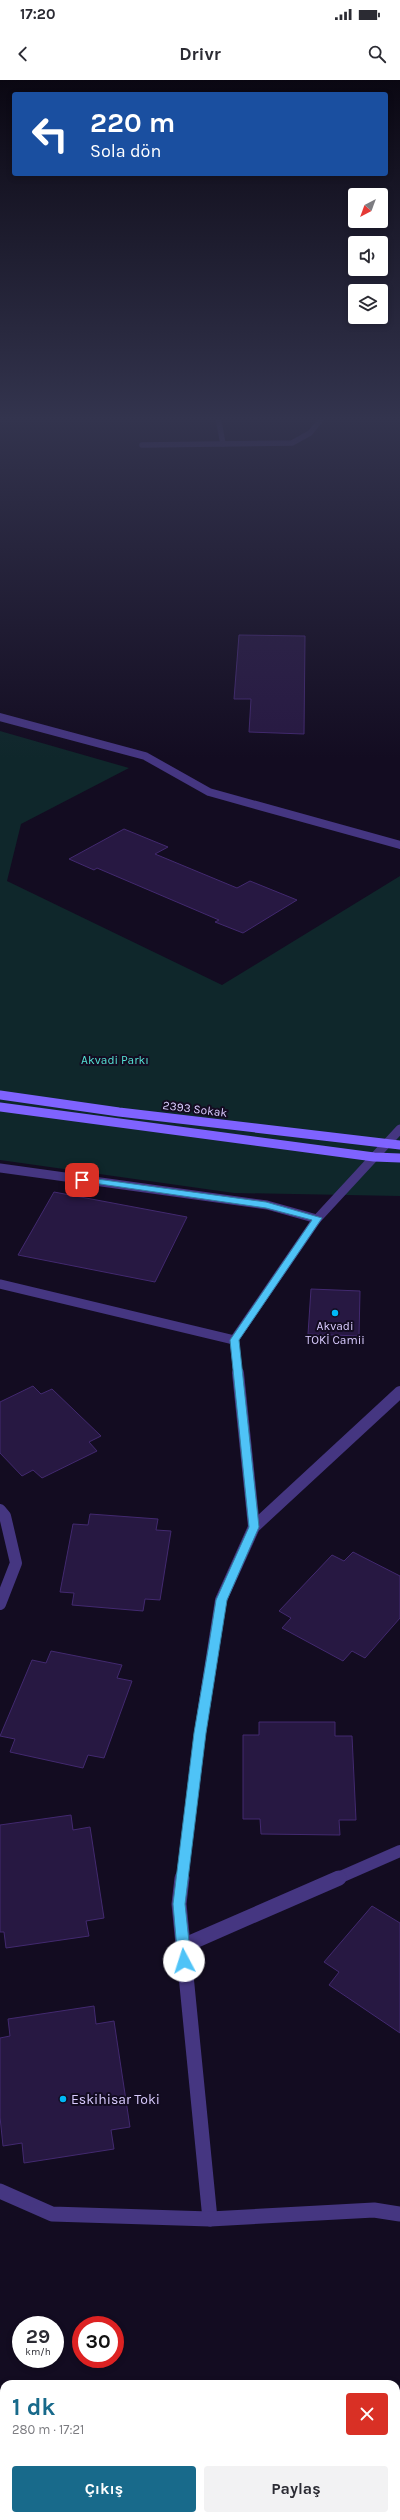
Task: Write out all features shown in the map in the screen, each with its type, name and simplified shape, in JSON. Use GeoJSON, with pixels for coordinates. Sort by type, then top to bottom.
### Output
{"type":"FeatureCollection","features":[{"type":"Feature","properties":{"kind":"main road","name":"2393 Sokak"},"geometry":{"type":"LineString","coordinates":[[0,1095],[119,1112],[387,1144],[400,1144]]}},
{"type":"Feature","properties":{"kind":"main road","name":"2393 Sokak"},"geometry":{"type":"LineString","coordinates":[[0,1108],[374,1157],[400,1158]]}},
{"type":"Feature","properties":{"kind":"street"},"geometry":{"type":"LineString","coordinates":[[0,717],[145,756],[209,792],[400,845]]}},
{"type":"Feature","properties":{"kind":"street"},"geometry":{"type":"LineString","coordinates":[[254,1527],[234,1340],[318,1218],[400,1129]]}},
{"type":"Feature","properties":{"kind":"street"},"geometry":{"type":"LineString","coordinates":[[0,1168],[266,1205],[318,1218]]}},
{"type":"Feature","properties":{"kind":"street"},"geometry":{"type":"LineString","coordinates":[[0,1284],[234,1340]]}},
{"type":"Feature","properties":{"kind":"street"},"geometry":{"type":"LineString","coordinates":[[210,2219],[179,1904],[200,1733],[222,1600],[254,1527],[400,1392]]}},
{"type":"Feature","properties":{"kind":"street"},"geometry":{"type":"LineString","coordinates":[[0,1510],[5,1516],[16,1563],[0,1604]]}},
{"type":"Feature","properties":{"kind":"street"},"geometry":{"type":"LineString","coordinates":[[183,1946],[400,1851]]}},
{"type":"Feature","properties":{"kind":"street"},"geometry":{"type":"LineString","coordinates":[[0,2191],[52,2214],[210,2219],[374,2210],[400,2214]]}},
{"type":"Feature","properties":{"kind":"green space","name":"Akvadi Parkı"},"geometry":{"type":"Polygon","coordinates":[[[0,731],[129,768],[21,824],[7,881],[222,985],[400,876],[400,1196],[234,1193],[0,1160],[0,731]]]}},
{"type":"Feature","properties":{"kind":"building"},"geometry":{"type":"Polygon","coordinates":[[[239,635],[305,636],[304,734],[249,732],[251,699],[234,699],[239,635]]]}},
{"type":"Feature","properties":{"kind":"building"},"geometry":{"type":"Polygon","coordinates":[[[124,829],[168,847],[155,854],[237,888],[250,881],[297,900],[243,933],[215,922],[219,920],[97,868],[94,870],[69,859],[124,829]]]}},
{"type":"Feature","properties":{"kind":"building"},"geometry":{"type":"Polygon","coordinates":[[[54,1192],[187,1217],[155,1282],[18,1255],[54,1192]]]}},
{"type":"Feature","properties":{"kind":"building","name":"Akvadi TOKİ Camii"},"geometry":{"type":"Polygon","coordinates":[[[311,1289],[360,1291],[359,1336],[308,1334],[311,1289]]]}},
{"type":"Feature","properties":{"kind":"building"},"geometry":{"type":"Polygon","coordinates":[[[33,1386],[41,1394],[52,1389],[101,1436],[89,1442],[97,1451],[42,1478],[33,1470],[22,1476],[0,1453],[0,1402],[33,1386]]]}},
{"type":"Feature","properties":{"kind":"building"},"geometry":{"type":"Polygon","coordinates":[[[90,1514],[158,1519],[156,1530],[171,1531],[160,1600],[145,1599],[143,1611],[72,1605],[74,1593],[60,1592],[73,1524],[88,1525],[90,1514]]]}},
{"type":"Feature","properties":{"kind":"building"},"geometry":{"type":"Polygon","coordinates":[[[353,1552],[400,1576],[400,1618],[365,1658],[352,1651],[343,1661],[282,1628],[291,1618],[279,1611],[332,1555],[344,1561],[353,1552]]]}},
{"type":"Feature","properties":{"kind":"building"},"geometry":{"type":"Polygon","coordinates":[[[51,1651],[122,1665],[117,1678],[132,1681],[104,1758],[88,1755],[83,1768],[10,1752],[15,1739],[0,1736],[32,1660],[46,1663],[51,1651]]]}},
{"type":"Feature","properties":{"kind":"building"},"geometry":{"type":"Polygon","coordinates":[[[259,1722],[335,1722],[335,1736],[352,1736],[356,1820],[339,1820],[340,1835],[261,1834],[260,1819],[243,1819],[243,1735],[259,1735],[259,1722]]]}},
{"type":"Feature","properties":{"kind":"building"},"geometry":{"type":"Polygon","coordinates":[[[71,1815],[73,1830],[90,1827],[104,1918],[86,1921],[89,1936],[6,1948],[4,1932],[0,1932],[0,1825],[71,1815]]]}},
{"type":"Feature","properties":{"kind":"building"},"geometry":{"type":"Polygon","coordinates":[[[372,1906],[400,1923],[400,2033],[329,1985],[339,1972],[324,1962],[372,1906]]]}},
{"type":"Feature","properties":{"kind":"building","name":"Eskihisar Toki"},"geometry":{"type":"Polygon","coordinates":[[[94,2006],[96,2024],[114,2021],[130,2127],[111,2130],[114,2149],[24,2163],[22,2143],[3,2146],[0,2117],[0,2038],[10,2036],[8,2019],[94,2006]]]}},
{"type":"Feature","properties":{"kind":"place","name":"Akvadi TOKİ Camii"},"geometry":{"type":"Point","coordinates":[335,1313]}},
{"type":"Feature","properties":{"kind":"place","name":"Eskihisar Toki"},"geometry":{"type":"Point","coordinates":[63,2099]}},
{"type":"Feature","properties":{"kind":"route"},"geometry":{"type":"LineString","coordinates":[[82,1180],[266,1205],[318,1218],[234,1340],[254,1527],[222,1600],[214,1644],[200,1733],[179,1904],[184,1961]]}}]}
